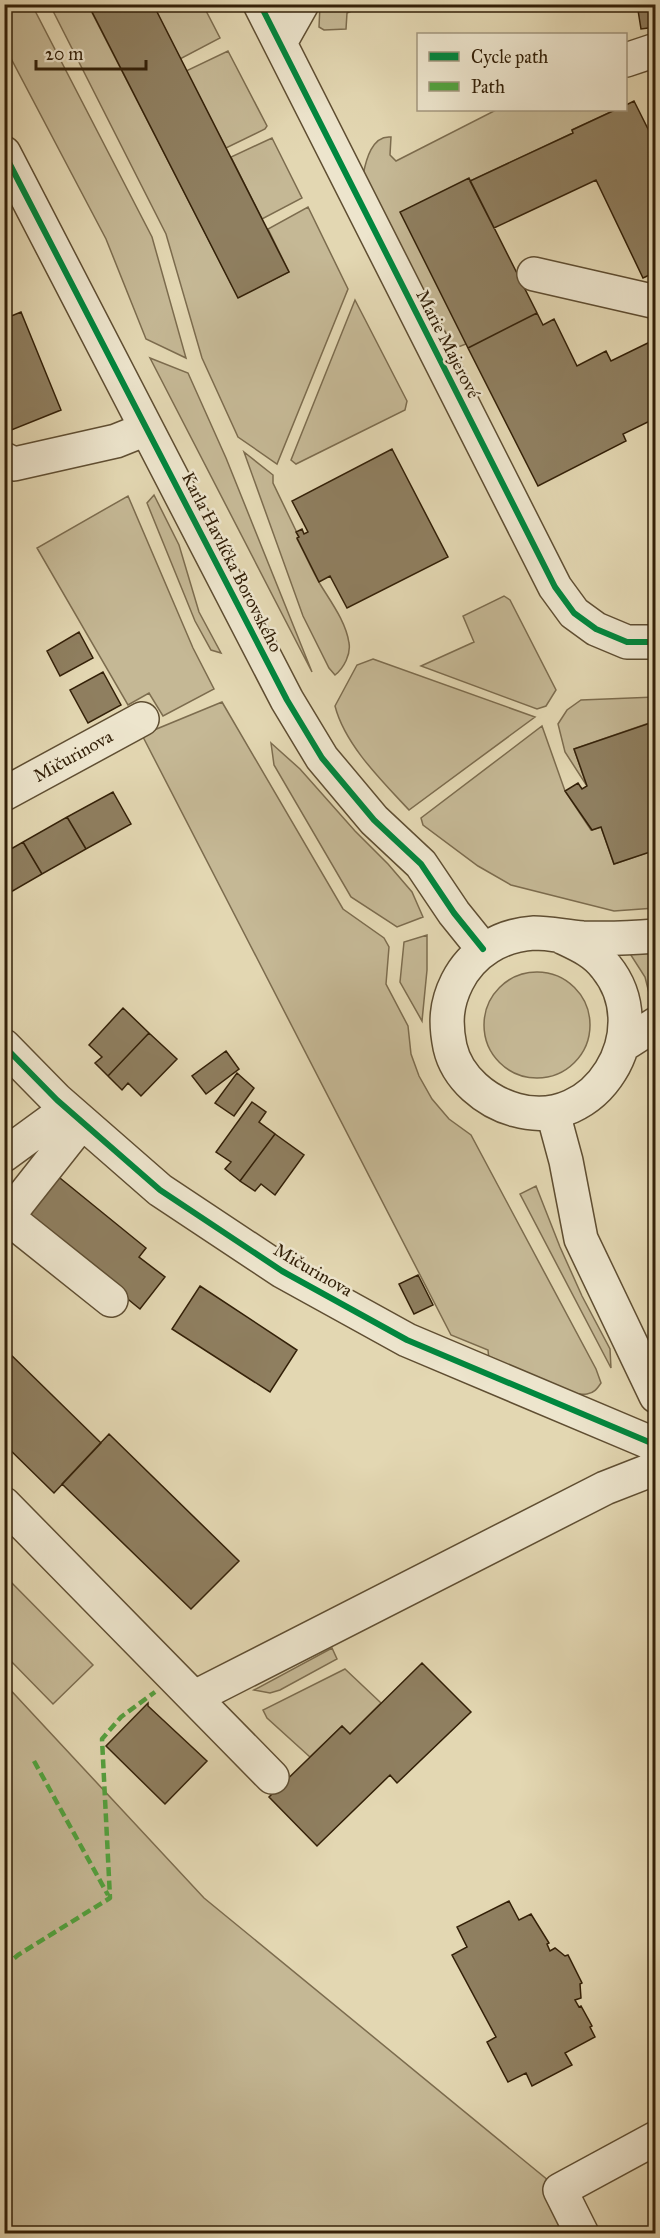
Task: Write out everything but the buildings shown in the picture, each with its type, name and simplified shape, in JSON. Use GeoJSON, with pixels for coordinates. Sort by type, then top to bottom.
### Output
{"type":"FeatureCollection","features":[{"type":"Feature","properties":{"kind":"street","name":"Marie Majerové"},"geometry":{"type":"LineString","coordinates":[[260,4],[555,587],[574,613],[596,629],[627,642],[656,642]]}},
{"type":"Feature","properties":{"kind":"street"},"geometry":{"type":"LineString","coordinates":[[280,44],[302,4]]}},
{"type":"Feature","properties":{"kind":"street"},"geometry":{"type":"LineString","coordinates":[[627,60],[656,50]]}},
{"type":"Feature","properties":{"kind":"street","name":"Karla Havlíčka Borovského"},"geometry":{"type":"LineString","coordinates":[[4,153],[287,700],[322,758],[374,819],[422,864],[454,913],[483,950]]}},
{"type":"Feature","properties":{"kind":"street"},"geometry":{"type":"LineString","coordinates":[[534,274],[652,301],[656,300]]}},
{"type":"Feature","properties":{"kind":"street"},"geometry":{"type":"LineString","coordinates":[[4,459],[14,464],[116,441],[146,429]]}},
{"type":"Feature","properties":{"kind":"street","name":"Mičurinova"},"geometry":{"type":"LineString","coordinates":[[4,794],[142,718]]}},
{"type":"Feature","properties":{"kind":"street"},"geometry":{"type":"LineString","coordinates":[[562,937],[587,949],[607,968],[620,992],[626,1018],[623,1045],[613,1070],[595,1091],[573,1105],[553,1113],[517,1111],[489,1100],[467,1081],[452,1055],[446,1026],[450,997],[463,970],[483,950],[508,937],[535,933],[619,940],[656,936]]}},
{"type":"Feature","properties":{"kind":"street"},"geometry":{"type":"LineString","coordinates":[[623,1045],[656,1024]]}},
{"type":"Feature","properties":{"kind":"street","name":"Mičurinova"},"geometry":{"type":"LineString","coordinates":[[4,1046],[75,1116],[160,1190],[282,1271],[407,1340],[656,1445]]}},
{"type":"Feature","properties":{"kind":"street"},"geometry":{"type":"LineString","coordinates":[[553,1113],[566,1161],[581,1239],[656,1396]]}},
{"type":"Feature","properties":{"kind":"street"},"geometry":{"type":"LineString","coordinates":[[4,1155],[75,1116]]}},
{"type":"Feature","properties":{"kind":"street"},"geometry":{"type":"LineString","coordinates":[[75,1116],[7,1217],[111,1300]]}},
{"type":"Feature","properties":{"kind":"street"},"geometry":{"type":"LineString","coordinates":[[195,1697],[605,1488],[656,1468]]}},
{"type":"Feature","properties":{"kind":"street"},"geometry":{"type":"LineString","coordinates":[[4,1504],[272,1777]]}},
{"type":"Feature","properties":{"kind":"street"},"geometry":{"type":"LineString","coordinates":[[582,2234],[560,2190],[656,2138]]}},
{"type":"Feature","properties":{"kind":"shaded area"},"geometry":{"type":"Polygon","coordinates":[[[4,5],[32,5],[152,237],[186,358],[146,339],[106,239],[5,47],[4,5]]]}},
{"type":"Feature","properties":{"kind":"shaded area"},"geometry":{"type":"Polygon","coordinates":[[[50,5],[88,5],[238,297],[289,272],[268,229],[308,207],[348,289],[277,464],[238,437],[202,358],[166,234],[50,5]]]}},
{"type":"Feature","properties":{"kind":"shaded area"},"geometry":{"type":"Polygon","coordinates":[[[153,5],[203,5],[220,38],[180,59],[153,5]]]}},
{"type":"Feature","properties":{"kind":"shaded area"},"geometry":{"type":"Polygon","coordinates":[[[320,5],[336,8],[344,5],[364,5],[347,13],[346,29],[324,30],[319,27],[320,5]]]}},
{"type":"Feature","properties":{"kind":"shaded area"},"geometry":{"type":"Polygon","coordinates":[[[228,51],[267,126],[226,148],[186,71],[228,51]]]}},
{"type":"Feature","properties":{"kind":"shaded area"},"geometry":{"type":"Polygon","coordinates":[[[494,111],[613,111],[572,130],[573,133],[470,181],[466,344],[453,349],[448,348],[363,175],[371,150],[384,137],[391,137],[390,155],[396,161],[494,111]]]}},
{"type":"Feature","properties":{"kind":"shaded area"},"geometry":{"type":"Polygon","coordinates":[[[272,138],[302,198],[262,219],[231,157],[272,138]]]}},
{"type":"Feature","properties":{"kind":"shaded area"},"geometry":{"type":"Polygon","coordinates":[[[355,300],[407,401],[405,410],[296,464],[291,460],[355,300]]]}},
{"type":"Feature","properties":{"kind":"shaded area"},"geometry":{"type":"Polygon","coordinates":[[[150,358],[188,373],[226,458],[312,672],[150,358]]]}},
{"type":"Feature","properties":{"kind":"shaded area"},"geometry":{"type":"Polygon","coordinates":[[[244,452],[273,475],[273,483],[299,537],[297,539],[345,627],[349,652],[344,665],[335,675],[329,668],[303,616],[244,452]]]}},
{"type":"Feature","properties":{"kind":"shaded area"},"geometry":{"type":"Polygon","coordinates":[[[154,495],[179,545],[199,612],[221,653],[211,650],[195,621],[147,503],[154,495]]]}},
{"type":"Feature","properties":{"kind":"shaded area"},"geometry":{"type":"Polygon","coordinates":[[[128,496],[193,648],[214,689],[163,716],[149,693],[128,705],[37,548],[128,496]]]}},
{"type":"Feature","properties":{"kind":"shaded area"},"geometry":{"type":"Polygon","coordinates":[[[504,596],[510,600],[556,690],[546,706],[537,709],[421,666],[474,642],[463,616],[504,596]]]}},
{"type":"Feature","properties":{"kind":"shaded area"},"geometry":{"type":"Polygon","coordinates":[[[373,659],[535,717],[409,810],[376,775],[356,748],[347,735],[335,706],[357,665],[373,659]]]}},
{"type":"Feature","properties":{"kind":"shaded area"},"geometry":{"type":"Polygon","coordinates":[[[655,697],[655,721],[574,749],[587,786],[565,752],[558,724],[567,710],[581,700],[655,697]]]}},
{"type":"Feature","properties":{"kind":"shaded area"},"geometry":{"type":"Polygon","coordinates":[[[222,702],[343,909],[384,938],[389,947],[386,984],[408,1026],[411,1054],[419,1076],[432,1099],[449,1119],[471,1135],[596,1369],[601,1383],[592,1393],[566,1392],[538,1382],[489,1360],[488,1350],[451,1335],[142,735],[222,702]]]}},
{"type":"Feature","properties":{"kind":"shaded area"},"geometry":{"type":"Polygon","coordinates":[[[542,726],[565,791],[591,830],[601,827],[614,864],[655,850],[655,908],[614,911],[511,885],[478,866],[423,825],[421,818],[542,726]]]}},
{"type":"Feature","properties":{"kind":"shaded area"},"geometry":{"type":"Polygon","coordinates":[[[271,743],[300,769],[388,864],[412,892],[423,917],[397,927],[351,897],[274,765],[271,743]]]}},
{"type":"Feature","properties":{"kind":"shaded area"},"geometry":{"type":"Polygon","coordinates":[[[427,935],[427,970],[422,1021],[400,982],[404,942],[427,935]]]}},
{"type":"Feature","properties":{"kind":"shaded area"},"geometry":{"type":"Polygon","coordinates":[[[655,948],[656,1012],[654,1013],[645,977],[627,949],[655,948]]]}},
{"type":"Feature","properties":{"kind":"shaded area"},"geometry":{"type":"Polygon","coordinates":[[[537,972],[557,976],[575,987],[586,1005],[590,1025],[586,1045],[575,1063],[557,1074],[537,1078],[517,1074],[499,1063],[488,1045],[484,1025],[488,1005],[499,987],[517,976],[537,972]]]}},
{"type":"Feature","properties":{"kind":"shaded area"},"geometry":{"type":"Polygon","coordinates":[[[536,1186],[582,1296],[610,1349],[611,1368],[520,1194],[536,1186]]]}},
{"type":"Feature","properties":{"kind":"shaded area"},"geometry":{"type":"Polygon","coordinates":[[[5,1576],[93,1665],[53,1704],[5,1655],[5,1576]]]}},
{"type":"Feature","properties":{"kind":"shaded area"},"geometry":{"type":"Polygon","coordinates":[[[332,1648],[337,1659],[280,1690],[270,1693],[254,1690],[332,1648]]]}},
{"type":"Feature","properties":{"kind":"shaded area"},"geometry":{"type":"Polygon","coordinates":[[[345,1669],[381,1703],[350,1734],[342,1726],[310,1757],[267,1718],[263,1710],[345,1669]]]}},
{"type":"Feature","properties":{"kind":"shaded area"},"geometry":{"type":"Polygon","coordinates":[[[4,1683],[204,1898],[560,2190],[582,2233],[5,2233],[4,1683]]]}},
{"type":"Feature","properties":{"kind":"marked path"},"geometry":{"type":"LineString","coordinates":[[4,1967],[18,1955],[110,1898],[102,1739],[121,1717],[155,1692]]}},
{"type":"Feature","properties":{"kind":"marked path"},"geometry":{"type":"LineString","coordinates":[[34,1761],[108,1895]]}},
{"type":"Feature","properties":{"kind":"cycle path"},"geometry":{"type":"LineString","coordinates":[[260,4],[555,587],[574,613],[596,629],[627,642],[656,642]]}},
{"type":"Feature","properties":{"kind":"cycle path"},"geometry":{"type":"LineString","coordinates":[[4,153],[287,700],[322,758],[374,820],[421,864],[454,913],[483,949]]}},
{"type":"Feature","properties":{"kind":"cycle path"},"geometry":{"type":"LineString","coordinates":[[4,1046],[57,1100],[160,1190],[282,1271],[407,1340],[656,1445]]}}]}
